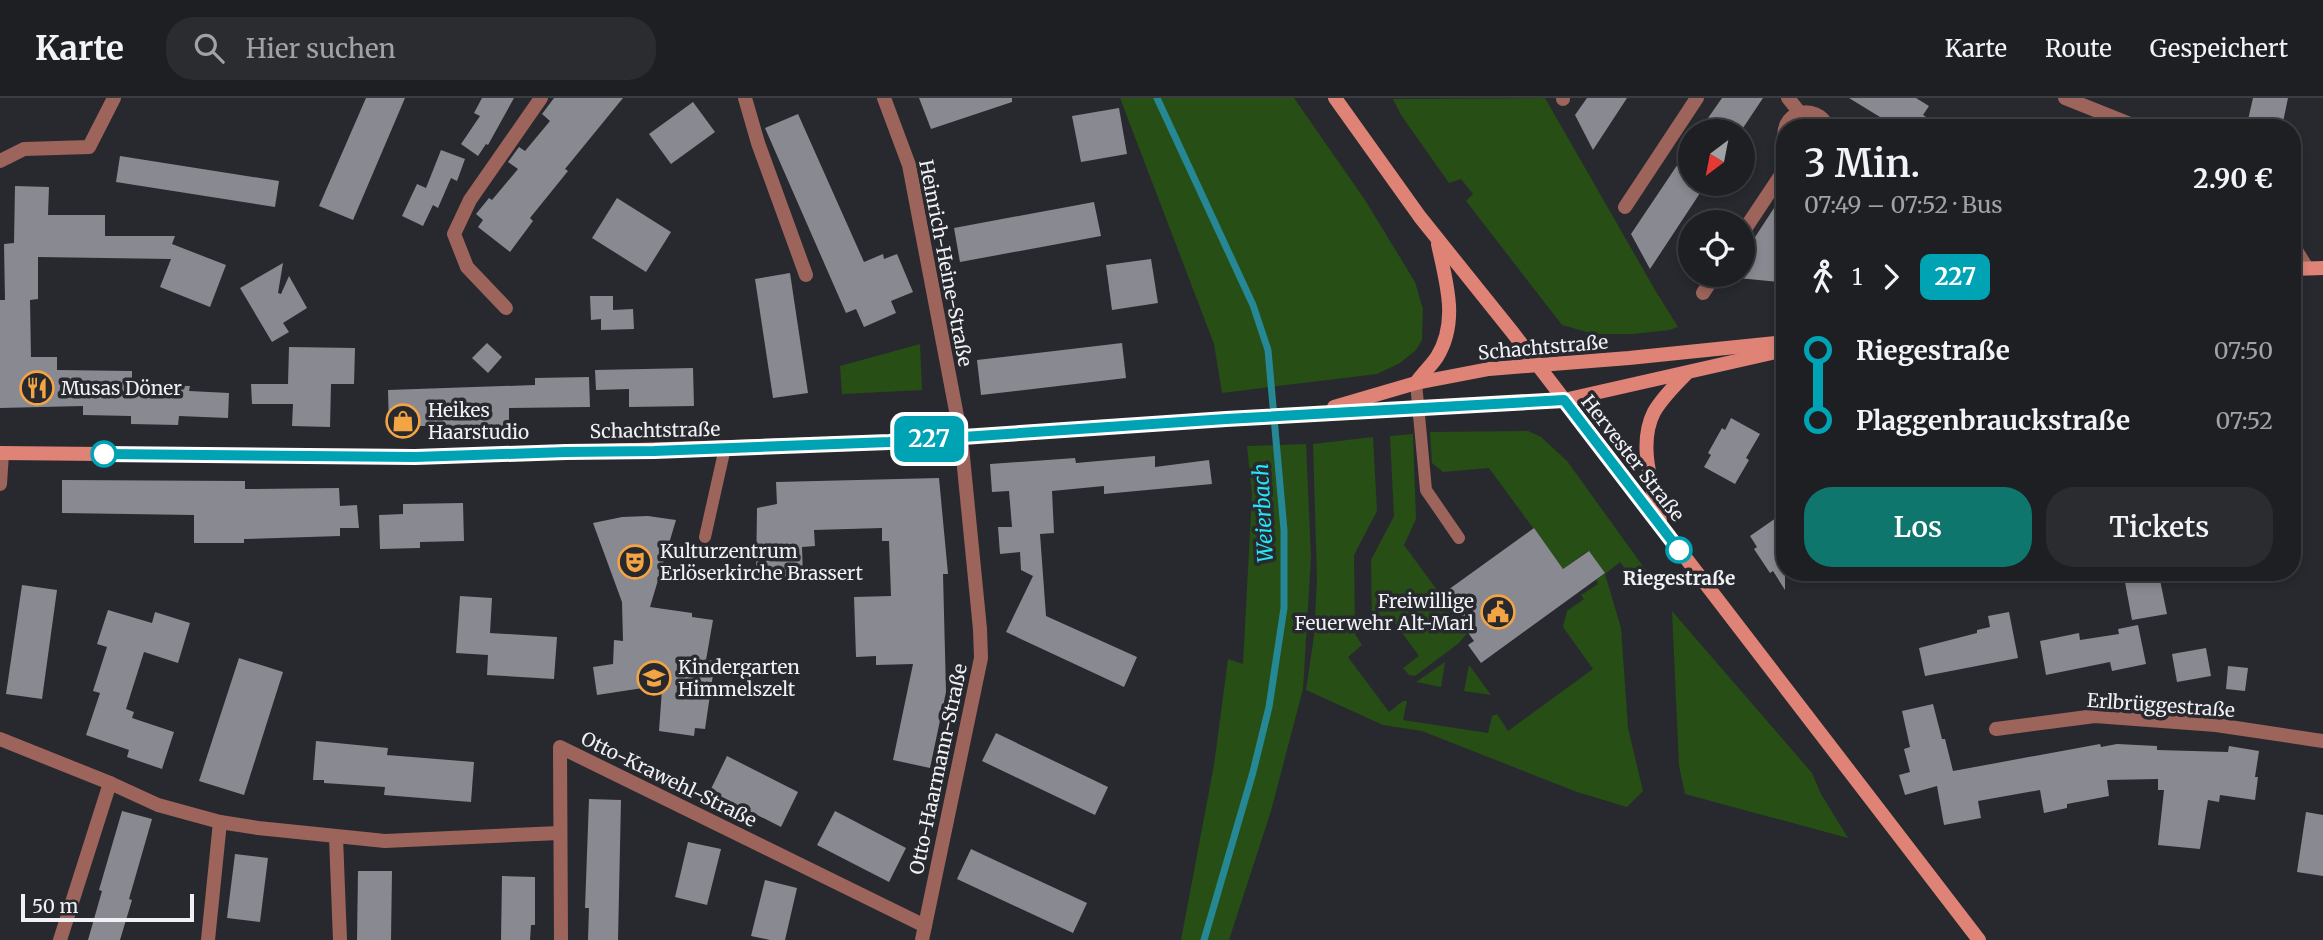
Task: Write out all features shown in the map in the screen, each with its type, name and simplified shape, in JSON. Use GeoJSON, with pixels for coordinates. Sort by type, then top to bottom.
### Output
{"type":"FeatureCollection","features":[{"type":"Feature","properties":{"kind":"street"},"geometry":{"type":"LineString","coordinates":[[0,161],[24,149],[89,147],[114,98]]}},
{"type":"Feature","properties":{"kind":"street"},"geometry":{"type":"LineString","coordinates":[[506,308],[467,267],[454,234],[470,200],[541,98]]}},
{"type":"Feature","properties":{"kind":"street"},"geometry":{"type":"LineString","coordinates":[[745,98],[758,143],[806,275]]}},
{"type":"Feature","properties":{"kind":"street","name":"Heinrich-Heine-Straße"},"geometry":{"type":"LineString","coordinates":[[884,98],[909,165],[961,437]]}},
{"type":"Feature","properties":{"kind":"street","name":"Hervester Straße"},"geometry":{"type":"LineString","coordinates":[[1335,98],[1437,239],[1979,940]]}},
{"type":"Feature","properties":{"kind":"street"},"geometry":{"type":"LineString","coordinates":[[1625,207],[1697,98]]}},
{"type":"Feature","properties":{"kind":"street"},"geometry":{"type":"LineString","coordinates":[[1788,98],[1800,113]]}},
{"type":"Feature","properties":{"kind":"street"},"geometry":{"type":"LineString","coordinates":[[2065,98],[2118,119]]}},
{"type":"Feature","properties":{"kind":"street"},"geometry":{"type":"LineString","coordinates":[[1791,119],[1807,112],[1822,119]]}},
{"type":"Feature","properties":{"kind":"street"},"geometry":{"type":"LineString","coordinates":[[1755,214],[1776,182]]}},
{"type":"Feature","properties":{"kind":"street"},"geometry":{"type":"LineString","coordinates":[[1416,383],[1436,357],[1446,338],[1449,322],[1450,304],[1437,239]]}},
{"type":"Feature","properties":{"kind":"street"},"geometry":{"type":"LineString","coordinates":[[2301,268],[2323,268]]}},
{"type":"Feature","properties":{"kind":"street"},"geometry":{"type":"LineString","coordinates":[[1703,293],[1707,287]]}},
{"type":"Feature","properties":{"kind":"street","name":"Schachtstraße"},"geometry":{"type":"LineString","coordinates":[[1309,414],[1416,383],[1489,369],[1776,343]]}},
{"type":"Feature","properties":{"kind":"street","name":"Schachtstraße"},"geometry":{"type":"LineString","coordinates":[[1,453],[415,457],[725,448],[961,437],[1564,400],[1776,352]]}},
{"type":"Feature","properties":{"kind":"street"},"geometry":{"type":"LineString","coordinates":[[1661,526],[1647,463],[1648,430],[1654,412],[1686,374]]}},
{"type":"Feature","properties":{"kind":"street","name":"Otto-Haarmann-Straße"},"geometry":{"type":"LineString","coordinates":[[923,933],[981,658],[961,437]]}},
{"type":"Feature","properties":{"kind":"street"},"geometry":{"type":"LineString","coordinates":[[0,484],[1,453]]}},
{"type":"Feature","properties":{"kind":"street","name":"Erlbrüggestraße"},"geometry":{"type":"LineString","coordinates":[[1996,729],[2095,716],[2216,726],[2323,741]]}},
{"type":"Feature","properties":{"kind":"street"},"geometry":{"type":"LineString","coordinates":[[0,739],[158,805],[220,822],[385,842],[559,833],[561,940]]}},
{"type":"Feature","properties":{"kind":"street","name":"Otto-Krawehl-Straße"},"geometry":{"type":"LineString","coordinates":[[559,833],[560,747],[923,933]]}},
{"type":"Feature","properties":{"kind":"street"},"geometry":{"type":"LineString","coordinates":[[60,940],[110,783]]}},
{"type":"Feature","properties":{"kind":"street"},"geometry":{"type":"LineString","coordinates":[[208,940],[220,822]]}},
{"type":"Feature","properties":{"kind":"street"},"geometry":{"type":"LineString","coordinates":[[337,837],[340,940]]}},
{"type":"Feature","properties":{"kind":"lane"},"geometry":{"type":"LineString","coordinates":[[1416,383],[1426,490],[1459,538]]}},
{"type":"Feature","properties":{"kind":"lane"},"geometry":{"type":"LineString","coordinates":[[705,537],[725,448]]}},
{"type":"Feature","properties":{"kind":"green space"},"geometry":{"type":"Polygon","coordinates":[[[1120,98],[1294,98],[1365,200],[1415,282],[1423,309],[1422,340],[1416,350],[1400,363],[1377,374],[1222,393],[1214,344],[1120,98]]]}},
{"type":"Feature","properties":{"kind":"green space"},"geometry":{"type":"Polygon","coordinates":[[[1545,98],[1678,327],[1633,334],[1594,334],[1562,325],[1466,201],[1473,194],[1461,179],[1449,183],[1401,115],[1393,99],[1545,98]]]}},
{"type":"Feature","properties":{"kind":"green space"},"geometry":{"type":"Polygon","coordinates":[[[920,344],[922,390],[842,394],[840,366],[920,344]]]}},
{"type":"Feature","properties":{"kind":"green space"},"geometry":{"type":"Polygon","coordinates":[[[1528,431],[1541,437],[1567,461],[1650,576],[1637,585],[1620,562],[1605,574],[1621,628],[1628,728],[1643,791],[1627,807],[1577,792],[1422,731],[1383,725],[1306,690],[1314,636],[1317,579],[1313,444],[1373,437],[1377,511],[1354,555],[1355,634],[1362,645],[1348,657],[1389,712],[1407,701],[1403,720],[1488,733],[1492,716],[1497,714],[1508,731],[1593,669],[1563,627],[1567,611],[1584,599],[1581,595],[1598,584],[1596,580],[1605,573],[1588,551],[1563,569],[1489,468],[1443,472],[1432,463],[1430,432],[1528,431]]]}},
{"type":"Feature","properties":{"kind":"green space"},"geometry":{"type":"Polygon","coordinates":[[[1413,434],[1416,519],[1404,545],[1468,632],[1459,643],[1415,676],[1409,675],[1403,668],[1419,656],[1389,615],[1372,625],[1371,560],[1394,516],[1390,436],[1413,434]]]}},
{"type":"Feature","properties":{"kind":"green space"},"geometry":{"type":"Polygon","coordinates":[[[1306,444],[1311,557],[1303,689],[1271,811],[1229,940],[1181,940],[1214,765],[1228,659],[1243,664],[1252,494],[1247,446],[1306,444]]]}},
{"type":"Feature","properties":{"kind":"green space"},"geometry":{"type":"Polygon","coordinates":[[[1672,611],[1812,773],[1821,794],[1848,838],[1685,794],[1679,766],[1672,611]]]}},
{"type":"Feature","properties":{"kind":"green space"},"geometry":{"type":"Polygon","coordinates":[[[1445,662],[1441,687],[1416,682],[1445,662]]]}},
{"type":"Feature","properties":{"kind":"green space"},"geometry":{"type":"Polygon","coordinates":[[[1469,665],[1491,695],[1464,691],[1469,665]]]}},
{"type":"Feature","properties":{"kind":"building"},"geometry":{"type":"Polygon","coordinates":[[[366,98],[405,98],[353,220],[319,206],[366,98]]]}},
{"type":"Feature","properties":{"kind":"building"},"geometry":{"type":"Polygon","coordinates":[[[482,98],[514,98],[488,145],[486,144],[478,156],[461,144],[480,116],[474,113],[482,98]]]}},
{"type":"Feature","properties":{"kind":"building"},"geometry":{"type":"Polygon","coordinates":[[[554,98],[623,98],[565,169],[568,171],[530,218],[533,221],[510,252],[478,227],[483,220],[476,214],[489,198],[492,200],[518,169],[508,162],[519,147],[525,151],[550,121],[542,114],[554,98]]]}},
{"type":"Feature","properties":{"kind":"building"},"geometry":{"type":"Polygon","coordinates":[[[919,98],[1012,98],[1012,102],[931,129],[919,98]]]}},
{"type":"Feature","properties":{"kind":"building"},"geometry":{"type":"Polygon","coordinates":[[[1587,98],[1627,98],[1593,150],[1575,115],[1587,98]]]}},
{"type":"Feature","properties":{"kind":"building"},"geometry":{"type":"Polygon","coordinates":[[[1722,98],[1763,98],[1749,119],[1707,119],[1722,98]]]}},
{"type":"Feature","properties":{"kind":"building"},"geometry":{"type":"Polygon","coordinates":[[[1849,98],[1916,98],[1929,106],[1923,115],[1929,119],[1880,117],[1849,98]]]}},
{"type":"Feature","properties":{"kind":"building"},"geometry":{"type":"Polygon","coordinates":[[[2253,98],[2288,98],[2284,119],[2248,119],[2253,98]]]}},
{"type":"Feature","properties":{"kind":"building"},"geometry":{"type":"Polygon","coordinates":[[[693,102],[715,132],[671,164],[649,134],[693,102]]]}},
{"type":"Feature","properties":{"kind":"building"},"geometry":{"type":"Polygon","coordinates":[[[1119,108],[1127,154],[1081,162],[1072,116],[1119,108]]]}},
{"type":"Feature","properties":{"kind":"building"},"geometry":{"type":"Polygon","coordinates":[[[798,114],[864,262],[883,254],[884,259],[897,254],[913,292],[891,301],[896,313],[864,327],[856,309],[846,313],[765,128],[798,114]]]}},
{"type":"Feature","properties":{"kind":"building"},"geometry":{"type":"Polygon","coordinates":[[[441,150],[465,159],[457,181],[451,178],[438,208],[433,205],[423,226],[402,216],[417,184],[426,188],[441,150]]]}},
{"type":"Feature","properties":{"kind":"building"},"geometry":{"type":"Polygon","coordinates":[[[120,156],[279,181],[275,207],[116,182],[120,156]]]}},
{"type":"Feature","properties":{"kind":"building"},"geometry":{"type":"Polygon","coordinates":[[[1678,164],[1678,196],[1698,196],[1689,210],[1678,210],[1678,226],[1650,269],[1631,234],[1678,164]]]}},
{"type":"Feature","properties":{"kind":"building"},"geometry":{"type":"Polygon","coordinates":[[[15,186],[49,187],[48,215],[105,215],[105,236],[175,236],[172,244],[226,265],[210,307],[160,287],[171,259],[38,257],[38,299],[30,300],[31,357],[57,357],[57,370],[132,371],[132,385],[190,386],[189,391],[229,393],[228,418],[179,416],[178,425],[131,424],[131,416],[83,415],[83,406],[0,408],[0,300],[5,300],[4,244],[14,243],[15,186]]]}},
{"type":"Feature","properties":{"kind":"building"},"geometry":{"type":"Polygon","coordinates":[[[617,198],[671,232],[646,272],[592,238],[617,198]]]}},
{"type":"Feature","properties":{"kind":"building"},"geometry":{"type":"Polygon","coordinates":[[[1094,202],[1101,236],[960,262],[954,228],[1094,202]]]}},
{"type":"Feature","properties":{"kind":"building"},"geometry":{"type":"Polygon","coordinates":[[[1776,205],[1776,282],[1755,280],[1755,237],[1776,205]]]}},
{"type":"Feature","properties":{"kind":"building"},"geometry":{"type":"Polygon","coordinates":[[[1151,259],[1158,303],[1112,310],[1106,265],[1151,259]]]}},
{"type":"Feature","properties":{"kind":"building"},"geometry":{"type":"Polygon","coordinates":[[[283,263],[278,293],[281,294],[289,276],[307,308],[283,323],[289,332],[272,342],[240,288],[283,263]]]}},
{"type":"Feature","properties":{"kind":"building"},"geometry":{"type":"Polygon","coordinates":[[[790,273],[808,393],[773,398],[755,279],[790,273]]]}},
{"type":"Feature","properties":{"kind":"building"},"geometry":{"type":"Polygon","coordinates":[[[590,296],[613,296],[613,310],[633,309],[634,329],[601,330],[601,319],[591,320],[590,296]]]}},
{"type":"Feature","properties":{"kind":"building"},"geometry":{"type":"Polygon","coordinates":[[[487,343],[502,357],[488,373],[472,358],[487,343]]]}},
{"type":"Feature","properties":{"kind":"building"},"geometry":{"type":"Polygon","coordinates":[[[1122,343],[1126,378],[981,395],[977,360],[1122,343]]]}},
{"type":"Feature","properties":{"kind":"building"},"geometry":{"type":"Polygon","coordinates":[[[289,347],[355,348],[354,384],[331,384],[330,427],[292,426],[293,404],[252,404],[251,384],[288,384],[289,347]]]}},
{"type":"Feature","properties":{"kind":"building"},"geometry":{"type":"Polygon","coordinates":[[[693,368],[694,406],[629,407],[629,389],[596,390],[595,370],[693,368]]]}},
{"type":"Feature","properties":{"kind":"building"},"geometry":{"type":"Polygon","coordinates":[[[589,377],[590,407],[509,408],[509,426],[389,426],[388,390],[535,385],[535,378],[589,377]]]}},
{"type":"Feature","properties":{"kind":"building"},"geometry":{"type":"Polygon","coordinates":[[[1731,418],[1760,434],[1735,484],[1704,467],[1711,455],[1708,453],[1731,418]]]}},
{"type":"Feature","properties":{"kind":"building"},"geometry":{"type":"Polygon","coordinates":[[[1155,456],[1155,467],[1209,460],[1212,484],[1104,494],[1104,486],[1052,491],[1054,533],[1040,534],[1046,616],[1137,657],[1124,687],[1006,632],[1033,576],[1021,570],[1020,552],[1000,554],[998,527],[1012,527],[1009,491],[992,492],[990,464],[1075,458],[1076,463],[1155,456]]]}},
{"type":"Feature","properties":{"kind":"building"},"geometry":{"type":"Polygon","coordinates":[[[939,478],[948,574],[943,574],[946,692],[930,768],[893,760],[913,664],[876,665],[876,656],[856,657],[854,597],[891,596],[889,541],[882,541],[882,528],[814,530],[815,546],[802,547],[803,578],[756,578],[757,508],[777,504],[776,482],[939,478]]]}},
{"type":"Feature","properties":{"kind":"building"},"geometry":{"type":"Polygon","coordinates":[[[62,480],[245,481],[245,489],[339,488],[340,506],[357,505],[359,528],[340,528],[340,536],[244,539],[244,543],[194,543],[194,515],[62,513],[62,480]]]}},
{"type":"Feature","properties":{"kind":"building"},"geometry":{"type":"Polygon","coordinates":[[[463,503],[464,541],[420,542],[420,548],[380,549],[379,515],[403,514],[403,504],[463,503]]]}},
{"type":"Feature","properties":{"kind":"building"},"geometry":{"type":"Polygon","coordinates":[[[648,516],[676,520],[650,607],[692,613],[692,617],[713,620],[706,660],[715,661],[705,729],[695,728],[694,736],[659,731],[662,689],[643,688],[597,695],[593,667],[613,664],[614,640],[623,641],[622,602],[593,523],[622,517],[648,516]]]}},
{"type":"Feature","properties":{"kind":"building"},"geometry":{"type":"Polygon","coordinates":[[[1776,518],[1776,576],[1773,571],[1770,573],[1754,549],[1757,547],[1750,536],[1776,518]]]}},
{"type":"Feature","properties":{"kind":"building"},"geometry":{"type":"Polygon","coordinates":[[[1534,528],[1563,569],[1589,551],[1605,573],[1481,663],[1468,645],[1474,641],[1441,595],[1534,528]]]}},
{"type":"Feature","properties":{"kind":"building"},"geometry":{"type":"Polygon","coordinates":[[[2125,581],[2160,581],[2167,614],[2132,620],[2125,581]]]}},
{"type":"Feature","properties":{"kind":"building"},"geometry":{"type":"Polygon","coordinates":[[[22,585],[57,590],[42,699],[6,694],[22,585]]]}},
{"type":"Feature","properties":{"kind":"building"},"geometry":{"type":"Polygon","coordinates":[[[460,596],[492,598],[490,633],[557,637],[554,679],[487,675],[488,655],[456,653],[460,596]]]}},
{"type":"Feature","properties":{"kind":"building"},"geometry":{"type":"Polygon","coordinates":[[[108,610],[152,623],[155,612],[190,623],[178,663],[144,652],[126,709],[134,712],[132,718],[174,732],[162,769],[127,757],[129,750],[86,735],[100,693],[93,691],[107,647],[97,644],[108,610]]]}},
{"type":"Feature","properties":{"kind":"building"},"geometry":{"type":"Polygon","coordinates":[[[2009,612],[2018,658],[1925,676],[1919,648],[1977,633],[1977,630],[1990,627],[1988,616],[2009,612]]]}},
{"type":"Feature","properties":{"kind":"building"},"geometry":{"type":"Polygon","coordinates":[[[2138,625],[2146,664],[2112,671],[2110,662],[2046,675],[2040,641],[2079,633],[2080,640],[2119,634],[2118,629],[2138,625]]]}},
{"type":"Feature","properties":{"kind":"building"},"geometry":{"type":"Polygon","coordinates":[[[2206,648],[2211,676],[2177,682],[2172,654],[2206,648]]]}},
{"type":"Feature","properties":{"kind":"building"},"geometry":{"type":"Polygon","coordinates":[[[239,658],[283,672],[244,795],[199,781],[239,658]]]}},
{"type":"Feature","properties":{"kind":"building"},"geometry":{"type":"Polygon","coordinates":[[[2228,666],[2248,668],[2245,691],[2226,689],[2228,666]]]}},
{"type":"Feature","properties":{"kind":"building"},"geometry":{"type":"Polygon","coordinates":[[[1933,704],[1953,771],[2100,744],[2101,747],[2117,744],[2157,746],[2157,750],[2228,752],[2229,746],[2259,751],[2255,800],[2220,795],[2219,802],[2208,800],[2200,849],[2158,845],[2164,790],[2158,790],[2158,779],[2107,780],[2109,796],[2067,804],[2067,808],[2044,813],[2040,790],[1978,801],[1981,818],[1944,825],[1937,786],[1905,795],[1899,775],[1910,772],[1904,749],[1910,747],[1902,711],[1933,704]]]}},
{"type":"Feature","properties":{"kind":"building"},"geometry":{"type":"Polygon","coordinates":[[[996,733],[1108,787],[1095,815],[982,761],[996,733]]]}},
{"type":"Feature","properties":{"kind":"building"},"geometry":{"type":"Polygon","coordinates":[[[316,741],[388,748],[387,755],[474,762],[471,802],[384,795],[385,787],[313,780],[316,741]]]}},
{"type":"Feature","properties":{"kind":"building"},"geometry":{"type":"Polygon","coordinates":[[[727,756],[798,792],[781,827],[710,791],[727,756]]]}},
{"type":"Feature","properties":{"kind":"building"},"geometry":{"type":"Polygon","coordinates":[[[589,799],[621,800],[618,940],[588,940],[589,908],[585,908],[589,799]]]}},
{"type":"Feature","properties":{"kind":"building"},"geometry":{"type":"Polygon","coordinates":[[[122,811],[152,819],[129,899],[132,900],[120,940],[88,940],[102,891],[99,890],[122,811]]]}},
{"type":"Feature","properties":{"kind":"building"},"geometry":{"type":"Polygon","coordinates":[[[835,811],[906,848],[889,882],[817,845],[835,811]]]}},
{"type":"Feature","properties":{"kind":"building"},"geometry":{"type":"Polygon","coordinates":[[[2306,812],[2323,815],[2323,876],[2297,872],[2306,812]]]}},
{"type":"Feature","properties":{"kind":"building"},"geometry":{"type":"Polygon","coordinates":[[[688,842],[721,849],[707,905],[675,897],[688,842]]]}},
{"type":"Feature","properties":{"kind":"building"},"geometry":{"type":"Polygon","coordinates":[[[971,849],[1087,903],[1073,933],[957,879],[971,849]]]}},
{"type":"Feature","properties":{"kind":"building"},"geometry":{"type":"Polygon","coordinates":[[[235,854],[268,858],[260,922],[227,918],[235,854]]]}},
{"type":"Feature","properties":{"kind":"building"},"geometry":{"type":"Polygon","coordinates":[[[358,871],[392,871],[391,940],[357,940],[358,871]]]}},
{"type":"Feature","properties":{"kind":"building"},"geometry":{"type":"Polygon","coordinates":[[[502,876],[535,877],[535,925],[531,925],[530,940],[501,940],[502,876]]]}},
{"type":"Feature","properties":{"kind":"building"},"geometry":{"type":"Polygon","coordinates":[[[765,880],[797,888],[785,940],[751,936],[765,880]]]}},
{"type":"Feature","properties":{"kind":"waterway","name":"Weierbach"},"geometry":{"type":"LineString","coordinates":[[1157,98],[1253,305],[1268,350],[1284,530],[1284,608],[1269,707],[1204,940]]}},
{"type":"Feature","properties":{"kind":"bus line","name":"227"},"geometry":{"type":"LineString","coordinates":[[104,454],[415,457],[654,451],[889,442],[1564,400],[1679,550]]}},
{"type":"Feature","properties":{"kind":"place","name":"Musas Döner"},"geometry":{"type":"Point","coordinates":[37,388]}},
{"type":"Feature","properties":{"kind":"place","name":"Heikes Haarstudio"},"geometry":{"type":"Point","coordinates":[403,421]}},
{"type":"Feature","properties":{"kind":"place","name":"Riegestraße"},"geometry":{"type":"Point","coordinates":[1679,550]}},
{"type":"Feature","properties":{"kind":"place","name":"Kulturzentrum Erlöserkirche Brassert"},"geometry":{"type":"Point","coordinates":[635,562]}},
{"type":"Feature","properties":{"kind":"place","name":"Freiwillige Feuerwehr Alt-Marl"},"geometry":{"type":"Point","coordinates":[1498,612]}},
{"type":"Feature","properties":{"kind":"place","name":"Kindergarten Himmelszelt"},"geometry":{"type":"Point","coordinates":[654,678]}}]}
